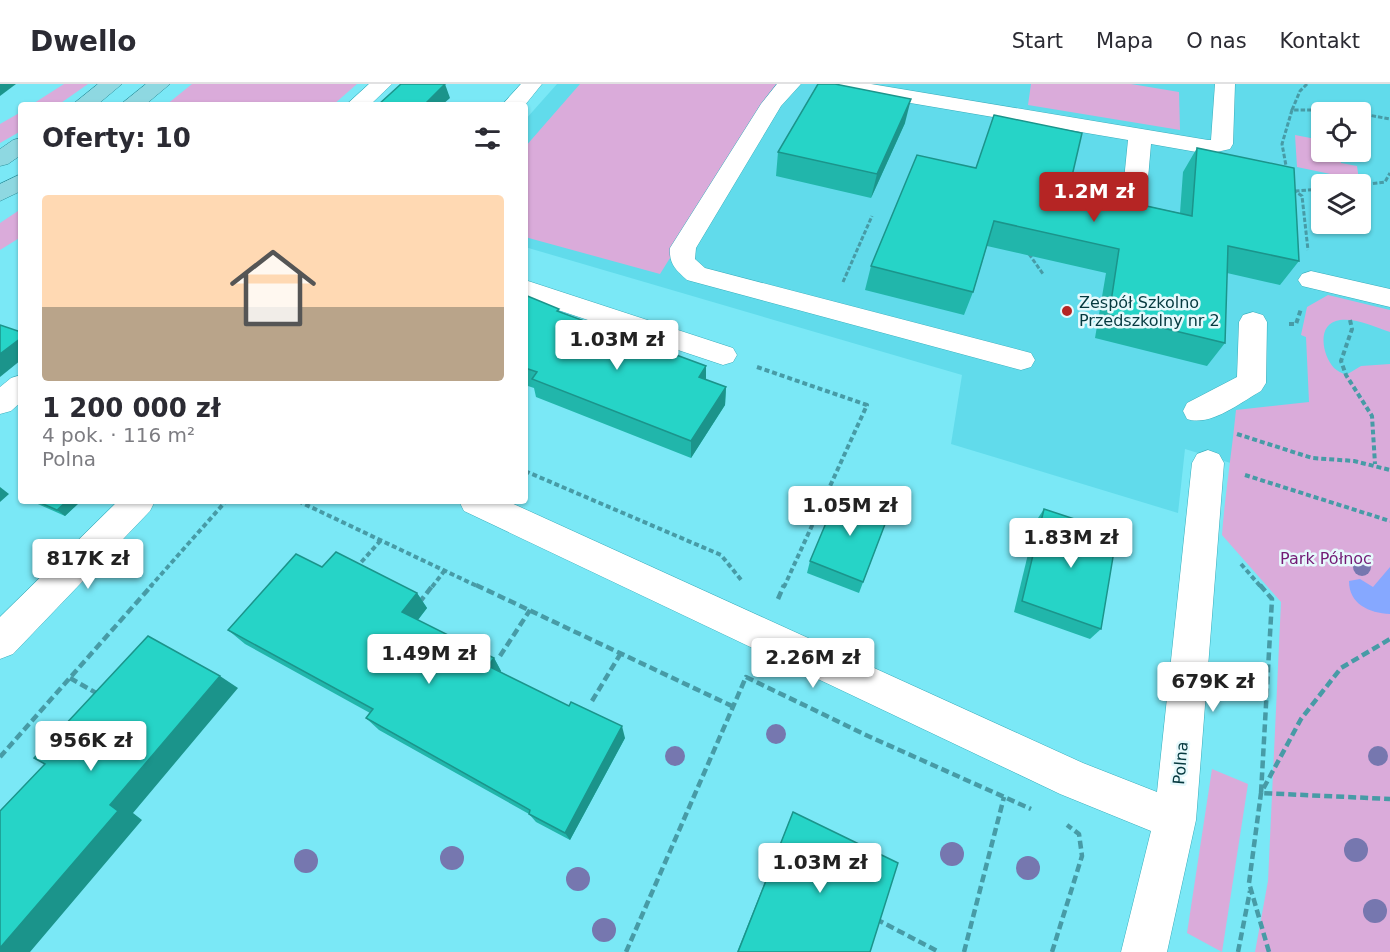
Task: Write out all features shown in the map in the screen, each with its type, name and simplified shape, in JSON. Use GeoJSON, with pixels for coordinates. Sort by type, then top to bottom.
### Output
{"type":"FeatureCollection","features":[{"type":"Feature","properties":{"kind":"main road"},"geometry":{"type":"LineString","coordinates":[[87,102],[112,84]]}},
{"type":"Feature","properties":{"kind":"main road"},"geometry":{"type":"LineString","coordinates":[[135,102],[160,84]]}},
{"type":"Feature","properties":{"kind":"main road"},"geometry":{"type":"LineString","coordinates":[[0,159],[18,147]]}},
{"type":"Feature","properties":{"kind":"main road"},"geometry":{"type":"LineString","coordinates":[[0,194],[18,183]]}},
{"type":"Feature","properties":{"kind":"street"},"geometry":{"type":"LineString","coordinates":[[361,102],[382,84]]}},
{"type":"Feature","properties":{"kind":"street"},"geometry":{"type":"LineString","coordinates":[[516,102],[532,84]]}},
{"type":"Feature","properties":{"kind":"street"},"geometry":{"type":"LineString","coordinates":[[791,84],[787,85],[772,104],[683,248],[682,261],[696,274],[1021,360]]}},
{"type":"Feature","properties":{"kind":"street"},"geometry":{"type":"LineString","coordinates":[[834,84],[1208,147],[1222,144],[1225,84]]}},
{"type":"Feature","properties":{"kind":"street"},"geometry":{"type":"LineString","coordinates":[[1135,190],[1140,135]]}},
{"type":"Feature","properties":{"kind":"street"},"geometry":{"type":"LineString","coordinates":[[1310,285],[1390,298]]}},
{"type":"Feature","properties":{"kind":"street"},"geometry":{"type":"LineString","coordinates":[[528,290],[723,355]]}},
{"type":"Feature","properties":{"kind":"street"},"geometry":{"type":"LineString","coordinates":[[1198,411],[1251,383],[1253,322]]}},
{"type":"Feature","properties":{"kind":"street"},"geometry":{"type":"LineString","coordinates":[[0,403],[18,388]]}},
{"type":"Feature","properties":{"kind":"street","name":"Polna"},"geometry":{"type":"LineString","coordinates":[[1144,952],[1175,820],[1208,463]]}},
{"type":"Feature","properties":{"kind":"street"},"geometry":{"type":"LineString","coordinates":[[0,642],[136,504]]}},
{"type":"Feature","properties":{"kind":"street"},"geometry":{"type":"LineString","coordinates":[[482,504],[766,626],[1074,780],[1175,820]]}},
{"type":"Feature","properties":{"kind":"path"},"geometry":{"type":"LineString","coordinates":[[1289,174],[1280,144],[1300,91],[1307,84]]}},
{"type":"Feature","properties":{"kind":"path"},"geometry":{"type":"LineString","coordinates":[[1292,110],[1324,108],[1390,119]]}},
{"type":"Feature","properties":{"kind":"path"},"geometry":{"type":"LineString","coordinates":[[1371,184],[1385,182],[1390,173]]}},
{"type":"Feature","properties":{"kind":"path"},"geometry":{"type":"LineString","coordinates":[[1292,183],[1295,191]]}},
{"type":"Feature","properties":{"kind":"path"},"geometry":{"type":"LineString","coordinates":[[1253,322],[1296,324],[1310,285],[1302,196],[1286,185]]}},
{"type":"Feature","properties":{"kind":"path"},"geometry":{"type":"LineString","coordinates":[[1295,191],[1311,190]]}},
{"type":"Feature","properties":{"kind":"path"},"geometry":{"type":"LineString","coordinates":[[831,310],[872,216]]}},
{"type":"Feature","properties":{"kind":"path"},"geometry":{"type":"LineString","coordinates":[[1024,248],[1042,274]]}},
{"type":"Feature","properties":{"kind":"path"},"geometry":{"type":"LineString","coordinates":[[1310,285],[1350,321],[1352,329],[1341,361],[1346,375],[1372,416],[1375,464]]}},
{"type":"Feature","properties":{"kind":"path"},"geometry":{"type":"LineString","coordinates":[[723,355],[867,405],[766,626]]}},
{"type":"Feature","properties":{"kind":"path"},"geometry":{"type":"LineString","coordinates":[[1234,432],[1312,458],[1375,464],[1390,470]]}},
{"type":"Feature","properties":{"kind":"path"},"geometry":{"type":"LineString","coordinates":[[1208,463],[1390,521]]}},
{"type":"Feature","properties":{"kind":"path"},"geometry":{"type":"LineString","coordinates":[[528,472],[721,555],[766,626]]}},
{"type":"Feature","properties":{"kind":"path"},"geometry":{"type":"LineString","coordinates":[[0,757],[223,504]]}},
{"type":"Feature","properties":{"kind":"path"},"geometry":{"type":"LineString","coordinates":[[304,504],[734,707]]}},
{"type":"Feature","properties":{"kind":"path"},"geometry":{"type":"LineString","coordinates":[[1202,521],[1272,599],[1261,793],[1249,883],[1269,952]]}},
{"type":"Feature","properties":{"kind":"path"},"geometry":{"type":"LineString","coordinates":[[354,571],[381,540]]}},
{"type":"Feature","properties":{"kind":"path"},"geometry":{"type":"LineString","coordinates":[[419,604],[445,570]]}},
{"type":"Feature","properties":{"kind":"path"},"geometry":{"type":"LineString","coordinates":[[500,656],[530,610]]}},
{"type":"Feature","properties":{"kind":"path"},"geometry":{"type":"LineString","coordinates":[[1261,793],[1301,719],[1341,668],[1390,639]]}},
{"type":"Feature","properties":{"kind":"path"},"geometry":{"type":"LineString","coordinates":[[592,701],[621,653]]}},
{"type":"Feature","properties":{"kind":"path"},"geometry":{"type":"LineString","coordinates":[[626,952],[746,677]]}},
{"type":"Feature","properties":{"kind":"path"},"geometry":{"type":"LineString","coordinates":[[70,678],[99,695]]}},
{"type":"Feature","properties":{"kind":"path"},"geometry":{"type":"LineString","coordinates":[[1261,793],[1390,799]]}},
{"type":"Feature","properties":{"kind":"path"},"geometry":{"type":"LineString","coordinates":[[964,952],[1004,797]]}},
{"type":"Feature","properties":{"kind":"path"},"geometry":{"type":"LineString","coordinates":[[1052,952],[1082,856],[1079,834],[1067,825]]}},
{"type":"Feature","properties":{"kind":"path"},"geometry":{"type":"LineString","coordinates":[[1238,952],[1250,889]]}},
{"type":"Feature","properties":{"kind":"path"},"geometry":{"type":"LineString","coordinates":[[874,918],[939,952]]}},
{"type":"Feature","properties":{"kind":"shaded area","name":"Zespół Szkolno Przedszkolny nr 2"},"geometry":{"type":"Polygon","coordinates":[[[557,84],[1390,84],[1390,512],[1185,449],[1178,513],[951,444],[962,375],[528,248],[528,117],[557,84]]]}},
{"type":"Feature","properties":{"kind":"shaded area"},"geometry":{"type":"Polygon","coordinates":[[[1390,567],[1390,614],[1375,612],[1356,601],[1352,596],[1349,581],[1360,579],[1373,587],[1390,567]]]}},
{"type":"Feature","properties":{"kind":"green space"},"geometry":{"type":"Polygon","coordinates":[[[64,84],[88,84],[62,102],[36,102],[64,84]]]}},
{"type":"Feature","properties":{"kind":"green space"},"geometry":{"type":"Polygon","coordinates":[[[192,84],[357,84],[336,102],[170,102],[192,84]]]}},
{"type":"Feature","properties":{"kind":"green space"},"geometry":{"type":"Polygon","coordinates":[[[580,84],[779,84],[660,274],[528,238],[528,144],[580,84]]]}},
{"type":"Feature","properties":{"kind":"green space"},"geometry":{"type":"Polygon","coordinates":[[[1031,84],[1131,84],[1179,92],[1180,130],[1028,105],[1031,84]]]}},
{"type":"Feature","properties":{"kind":"green space"},"geometry":{"type":"Polygon","coordinates":[[[18,114],[18,133],[0,143],[0,124],[18,114]]]}},
{"type":"Feature","properties":{"kind":"green space"},"geometry":{"type":"Polygon","coordinates":[[[1295,135],[1311,138],[1311,162],[1341,162],[1357,166],[1358,174],[1330,174],[1297,167],[1295,135]]]}},
{"type":"Feature","properties":{"kind":"green space"},"geometry":{"type":"Polygon","coordinates":[[[18,211],[18,239],[0,250],[0,223],[18,211]]]}},
{"type":"Feature","properties":{"kind":"green space","name":"Park Północ"},"geometry":{"type":"Polygon","coordinates":[[[1328,295],[1390,310],[1390,332],[1359,322],[1340,320],[1332,322],[1327,327],[1324,333],[1324,348],[1335,369],[1346,375],[1361,366],[1390,364],[1390,952],[1255,952],[1268,881],[1281,602],[1222,535],[1225,504],[1236,410],[1309,402],[1306,337],[1301,335],[1307,307],[1328,295]]]}},
{"type":"Feature","properties":{"kind":"green space"},"geometry":{"type":"Polygon","coordinates":[[[1212,769],[1248,784],[1222,952],[1187,933],[1212,769]]]}},
{"type":"Feature","properties":{"kind":"building"},"geometry":{"type":"Polygon","coordinates":[[[401,84],[445,84],[427,102],[381,102],[401,84]]]}},
{"type":"Feature","properties":{"kind":"building"},"geometry":{"type":"Polygon","coordinates":[[[818,84],[835,84],[911,99],[877,174],[778,152],[818,84]]]}},
{"type":"Feature","properties":{"kind":"building"},"geometry":{"type":"Polygon","coordinates":[[[994,115],[1082,133],[1069,189],[1192,216],[1197,148],[1294,168],[1299,261],[1228,246],[1225,343],[1109,315],[1119,249],[994,221],[973,292],[871,266],[917,155],[976,168],[994,115]]]}},
{"type":"Feature","properties":{"kind":"building"},"geometry":{"type":"Polygon","coordinates":[[[528,296],[559,309],[557,311],[706,366],[699,377],[726,387],[691,441],[532,379],[537,372],[528,369],[528,296]]]}},
{"type":"Feature","properties":{"kind":"building"},"geometry":{"type":"Polygon","coordinates":[[[0,325],[18,331],[18,340],[0,354],[0,325]]]}},
{"type":"Feature","properties":{"kind":"building"},"geometry":{"type":"Polygon","coordinates":[[[839,492],[890,511],[863,582],[810,561],[839,492]]]}},
{"type":"Feature","properties":{"kind":"building"},"geometry":{"type":"Polygon","coordinates":[[[43,504],[64,504],[57,510],[43,504]]]}},
{"type":"Feature","properties":{"kind":"building"},"geometry":{"type":"Polygon","coordinates":[[[1044,509],[1117,533],[1101,629],[1022,601],[1044,509]]]}},
{"type":"Feature","properties":{"kind":"building"},"geometry":{"type":"Polygon","coordinates":[[[336,552],[417,593],[402,612],[494,658],[488,666],[569,706],[571,702],[622,726],[565,833],[529,814],[530,810],[366,718],[373,709],[228,630],[296,554],[322,567],[336,552]]]}},
{"type":"Feature","properties":{"kind":"building"},"geometry":{"type":"Polygon","coordinates":[[[148,636],[220,676],[110,805],[118,811],[0,948],[0,811],[45,764],[34,758],[148,636]]]}},
{"type":"Feature","properties":{"kind":"building"},"geometry":{"type":"Polygon","coordinates":[[[793,812],[898,863],[870,952],[738,952],[793,812]]]}},
{"type":"Feature","properties":{"kind":"place","name":"Zespół Szkolno Przedszkolny nr 2"},"geometry":{"type":"Point","coordinates":[1067,311]}}]}
